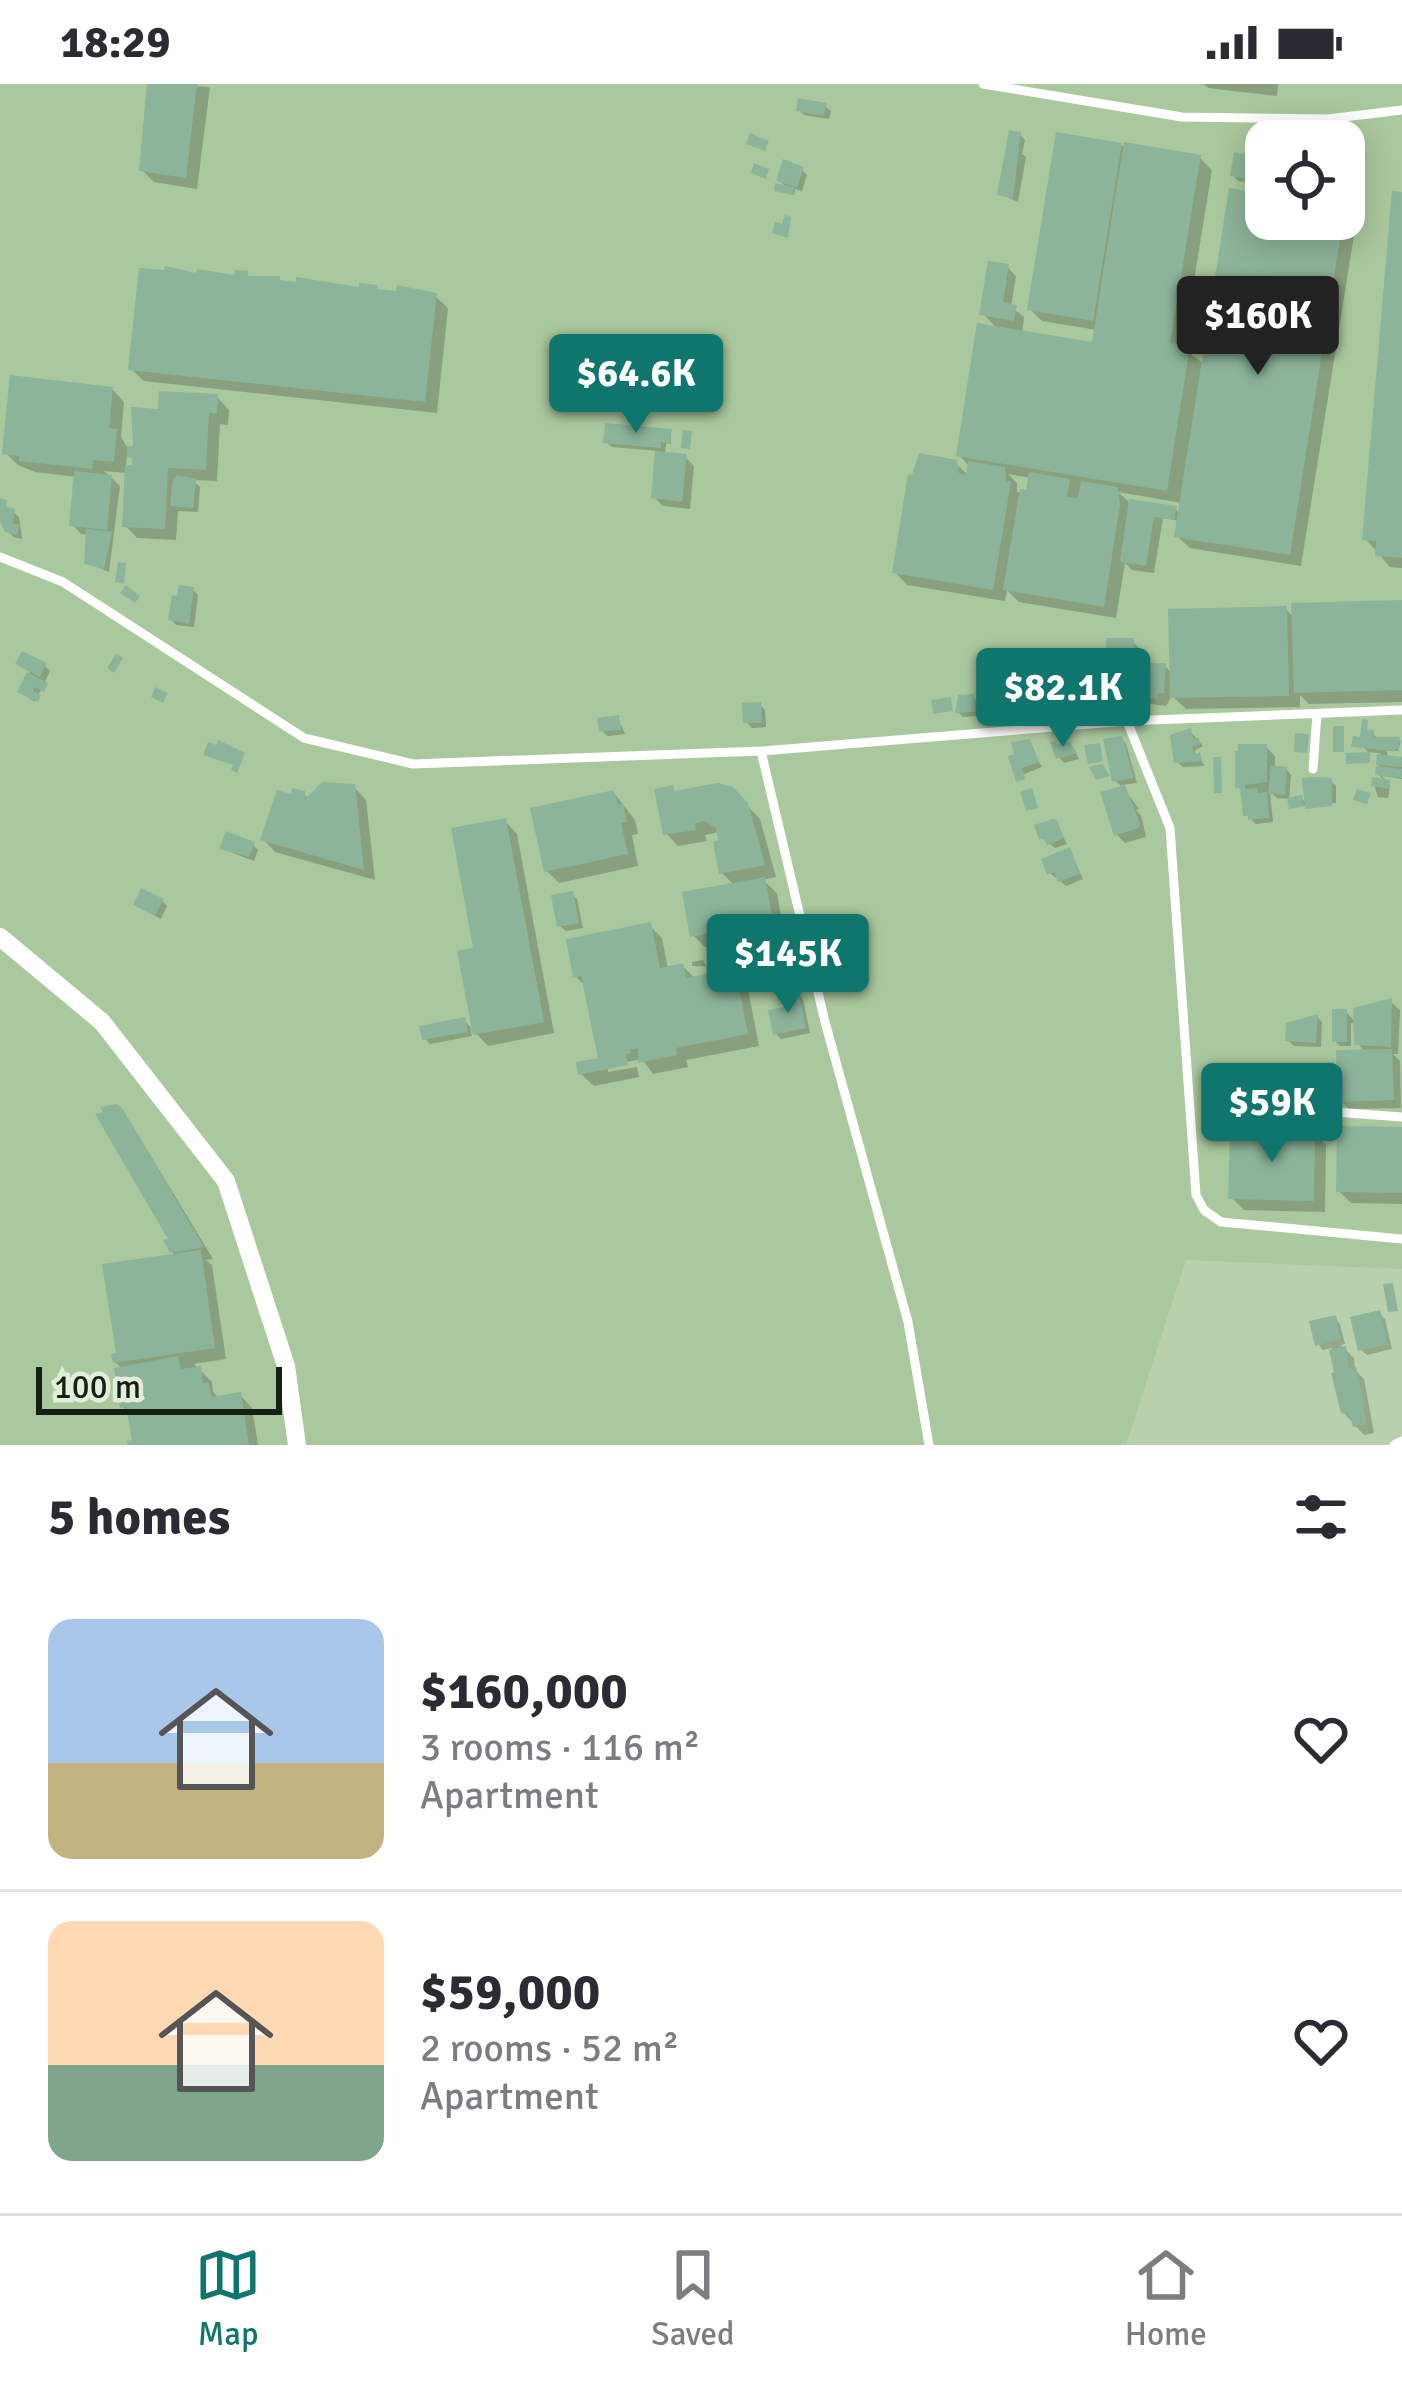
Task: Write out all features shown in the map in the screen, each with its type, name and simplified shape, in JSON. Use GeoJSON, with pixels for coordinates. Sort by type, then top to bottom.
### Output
{"type":"FeatureCollection","features":[{"type":"Feature","properties":{"kind":"street"},"geometry":{"type":"LineString","coordinates":[[0,937],[102,1022],[226,1181],[286,1366],[297,1445]]}},
{"type":"Feature","properties":{"kind":"lane"},"geometry":{"type":"LineString","coordinates":[[982,84],[1182,117],[1328,119],[1402,110]]}},
{"type":"Feature","properties":{"kind":"lane"},"geometry":{"type":"LineString","coordinates":[[0,557],[63,582],[304,738],[412,764],[761,751],[1127,721],[1402,710]]}},
{"type":"Feature","properties":{"kind":"lane"},"geometry":{"type":"LineString","coordinates":[[1312,770],[1317,714]]}},
{"type":"Feature","properties":{"kind":"lane"},"geometry":{"type":"LineString","coordinates":[[1127,721],[1170,828],[1196,1195],[1204,1210],[1221,1222],[1402,1239]]}},
{"type":"Feature","properties":{"kind":"lane"},"geometry":{"type":"LineString","coordinates":[[761,751],[825,1022],[908,1322],[929,1445]]}},
{"type":"Feature","properties":{"kind":"lane"},"geometry":{"type":"LineString","coordinates":[[1241,1106],[1402,1118]]}},
{"type":"Feature","properties":{"kind":"shaded area"},"geometry":{"type":"Polygon","coordinates":[[[0,84],[1402,84],[1402,1269],[1186,1260],[1126,1445],[0,1445],[0,84]]]}},
{"type":"Feature","properties":{"kind":"building"},"geometry":{"type":"Polygon","coordinates":[[[147,84],[197,84],[186,178],[139,171],[147,84]]]}},
{"type":"Feature","properties":{"kind":"building"},"geometry":{"type":"Polygon","coordinates":[[[798,98],[827,103],[824,116],[796,111],[798,98]]]}},
{"type":"Feature","properties":{"kind":"building"},"geometry":{"type":"Polygon","coordinates":[[[1009,130],[1021,132],[1013,198],[997,195],[1009,130]]]}},
{"type":"Feature","properties":{"kind":"building"},"geometry":{"type":"Polygon","coordinates":[[[1056,132],[1122,143],[1093,321],[1027,310],[1056,132]]]}},
{"type":"Feature","properties":{"kind":"building"},"geometry":{"type":"Polygon","coordinates":[[[750,133],[769,141],[765,151],[746,144],[750,133]]]}},
{"type":"Feature","properties":{"kind":"building"},"geometry":{"type":"Polygon","coordinates":[[[1124,142],[1201,155],[1170,343],[1190,346],[1167,491],[956,456],[977,323],[1092,342],[1124,142]]]}},
{"type":"Feature","properties":{"kind":"building"},"geometry":{"type":"Polygon","coordinates":[[[1234,152],[1245,154],[1245,178],[1230,176],[1234,152]]]}},
{"type":"Feature","properties":{"kind":"building"},"geometry":{"type":"Polygon","coordinates":[[[783,159],[804,167],[797,187],[776,181],[783,159]]]}},
{"type":"Feature","properties":{"kind":"building"},"geometry":{"type":"Polygon","coordinates":[[[754,163],[769,169],[766,179],[751,173],[754,163]]]}},
{"type":"Feature","properties":{"kind":"building"},"geometry":{"type":"Polygon","coordinates":[[[775,183],[794,187],[793,195],[774,191],[775,183]]]}},
{"type":"Feature","properties":{"kind":"building"},"geometry":{"type":"Polygon","coordinates":[[[1229,188],[1245,191],[1245,240],[1340,240],[1290,555],[1174,537],[1229,188]]]}},
{"type":"Feature","properties":{"kind":"building"},"geometry":{"type":"Polygon","coordinates":[[[1392,191],[1402,192],[1402,558],[1375,556],[1376,541],[1362,540],[1392,191]]]}},
{"type":"Feature","properties":{"kind":"building"},"geometry":{"type":"Polygon","coordinates":[[[785,215],[791,217],[788,238],[772,233],[775,222],[782,224],[785,215]]]}},
{"type":"Feature","properties":{"kind":"building"},"geometry":{"type":"Polygon","coordinates":[[[988,261],[1009,264],[1003,302],[1017,305],[1014,321],[979,315],[988,261]]]}},
{"type":"Feature","properties":{"kind":"building"},"geometry":{"type":"Polygon","coordinates":[[[165,266],[196,273],[197,269],[234,275],[235,270],[248,271],[248,276],[280,276],[280,280],[296,282],[296,277],[359,287],[359,283],[378,285],[377,289],[396,291],[397,285],[437,293],[425,402],[128,370],[139,268],[164,270],[165,266]]]}},
{"type":"Feature","properties":{"kind":"building"},"geometry":{"type":"Polygon","coordinates":[[[10,375],[113,387],[109,428],[117,429],[114,462],[93,460],[92,469],[19,461],[19,456],[2,454],[10,375]]]}},
{"type":"Feature","properties":{"kind":"building"},"geometry":{"type":"Polygon","coordinates":[[[159,391],[218,394],[217,414],[209,413],[206,470],[168,468],[165,529],[122,527],[125,465],[132,465],[132,458],[127,457],[127,446],[133,446],[131,407],[158,409],[159,391]]]}},
{"type":"Feature","properties":{"kind":"building"},"geometry":{"type":"Polygon","coordinates":[[[605,423],[672,429],[670,443],[661,442],[661,448],[603,443],[605,423]]]}},
{"type":"Feature","properties":{"kind":"building"},"geometry":{"type":"Polygon","coordinates":[[[683,430],[692,431],[690,449],[681,448],[683,430]]]}},
{"type":"Feature","properties":{"kind":"building"},"geometry":{"type":"Polygon","coordinates":[[[655,451],[687,454],[682,502],[651,498],[655,451]]]}},
{"type":"Feature","properties":{"kind":"building"},"geometry":{"type":"Polygon","coordinates":[[[919,453],[957,460],[959,473],[966,475],[968,461],[1005,467],[1006,481],[1011,482],[993,590],[892,573],[908,474],[912,475],[919,453]]]}},
{"type":"Feature","properties":{"kind":"building"},"geometry":{"type":"Polygon","coordinates":[[[74,471],[112,475],[107,530],[69,526],[74,471]]]}},
{"type":"Feature","properties":{"kind":"building"},"geometry":{"type":"Polygon","coordinates":[[[1029,472],[1070,479],[1067,497],[1078,498],[1081,481],[1118,487],[1120,505],[1104,607],[1003,590],[1020,489],[1026,490],[1029,472]]]}},
{"type":"Feature","properties":{"kind":"building"},"geometry":{"type":"Polygon","coordinates":[[[177,475],[196,479],[193,508],[170,506],[177,475]]]}},
{"type":"Feature","properties":{"kind":"building"},"geometry":{"type":"Polygon","coordinates":[[[0,498],[7,500],[6,507],[15,509],[13,523],[20,525],[17,535],[5,532],[0,522],[0,498]]]}},
{"type":"Feature","properties":{"kind":"building"},"geometry":{"type":"Polygon","coordinates":[[[1129,499],[1177,506],[1174,520],[1154,517],[1146,566],[1120,562],[1129,499]]]}},
{"type":"Feature","properties":{"kind":"building"},"geometry":{"type":"Polygon","coordinates":[[[86,529],[112,532],[104,569],[84,564],[86,529]]]}},
{"type":"Feature","properties":{"kind":"building"},"geometry":{"type":"Polygon","coordinates":[[[118,562],[126,563],[124,584],[115,582],[118,562]]]}},
{"type":"Feature","properties":{"kind":"building"},"geometry":{"type":"Polygon","coordinates":[[[126,585],[140,596],[135,603],[120,593],[126,585]]]}},
{"type":"Feature","properties":{"kind":"building"},"geometry":{"type":"Polygon","coordinates":[[[179,585],[194,587],[189,624],[168,620],[172,595],[177,596],[179,585]]]}},
{"type":"Feature","properties":{"kind":"building"},"geometry":{"type":"Polygon","coordinates":[[[1402,600],[1402,690],[1294,693],[1291,603],[1402,600]]]}},
{"type":"Feature","properties":{"kind":"building"},"geometry":{"type":"Polygon","coordinates":[[[1287,606],[1289,696],[1170,698],[1168,609],[1287,606]]]}},
{"type":"Feature","properties":{"kind":"building"},"geometry":{"type":"Polygon","coordinates":[[[1106,638],[1134,638],[1134,663],[1166,663],[1164,693],[1158,693],[1158,699],[1128,694],[1128,699],[1114,699],[1107,674],[1100,674],[1106,638]]]}},
{"type":"Feature","properties":{"kind":"building"},"geometry":{"type":"Polygon","coordinates":[[[22,651],[47,663],[40,677],[15,664],[22,651]]]}},
{"type":"Feature","properties":{"kind":"building"},"geometry":{"type":"Polygon","coordinates":[[[116,654],[123,658],[114,673],[107,668],[116,654]]]}},
{"type":"Feature","properties":{"kind":"building"},"geometry":{"type":"Polygon","coordinates":[[[1035,660],[1089,668],[1084,701],[1030,693],[1035,660]]]}},
{"type":"Feature","properties":{"kind":"building"},"geometry":{"type":"Polygon","coordinates":[[[27,672],[48,683],[44,692],[35,687],[33,691],[41,695],[38,702],[17,692],[27,672]]]}},
{"type":"Feature","properties":{"kind":"building"},"geometry":{"type":"Polygon","coordinates":[[[155,687],[168,693],[163,703],[151,697],[155,687]]]}},
{"type":"Feature","properties":{"kind":"building"},"geometry":{"type":"Polygon","coordinates":[[[974,694],[975,712],[955,713],[958,695],[974,694]]]}},
{"type":"Feature","properties":{"kind":"building"},"geometry":{"type":"Polygon","coordinates":[[[951,697],[953,711],[933,714],[931,700],[951,697]]]}},
{"type":"Feature","properties":{"kind":"building"},"geometry":{"type":"Polygon","coordinates":[[[761,702],[762,723],[743,723],[742,703],[761,702]]]}},
{"type":"Feature","properties":{"kind":"building"},"geometry":{"type":"Polygon","coordinates":[[[619,715],[621,730],[599,732],[597,718],[619,715]]]}},
{"type":"Feature","properties":{"kind":"building"},"geometry":{"type":"Polygon","coordinates":[[[1362,719],[1368,720],[1367,730],[1374,730],[1374,737],[1400,737],[1399,748],[1351,747],[1353,736],[1360,737],[1362,719]]]}},
{"type":"Feature","properties":{"kind":"building"},"geometry":{"type":"Polygon","coordinates":[[[1333,726],[1344,726],[1344,752],[1333,752],[1333,726]]]}},
{"type":"Feature","properties":{"kind":"building"},"geometry":{"type":"Polygon","coordinates":[[[1191,728],[1200,745],[1192,746],[1194,754],[1200,752],[1202,761],[1174,763],[1170,735],[1191,728]]]}},
{"type":"Feature","properties":{"kind":"building"},"geometry":{"type":"Polygon","coordinates":[[[1295,733],[1309,734],[1307,753],[1294,752],[1295,733]]]}},
{"type":"Feature","properties":{"kind":"building"},"geometry":{"type":"Polygon","coordinates":[[[1122,736],[1134,778],[1112,782],[1103,739],[1122,736]]]}},
{"type":"Feature","properties":{"kind":"building"},"geometry":{"type":"Polygon","coordinates":[[[1030,739],[1039,762],[1022,768],[1025,779],[1016,782],[1008,756],[1014,754],[1011,742],[1030,739]]]}},
{"type":"Feature","properties":{"kind":"building"},"geometry":{"type":"Polygon","coordinates":[[[218,740],[245,753],[237,773],[231,770],[233,765],[203,755],[208,742],[216,745],[218,740]]]}},
{"type":"Feature","properties":{"kind":"building"},"geometry":{"type":"Polygon","coordinates":[[[1050,742],[1070,742],[1077,753],[1056,759],[1050,742]]]}},
{"type":"Feature","properties":{"kind":"building"},"geometry":{"type":"Polygon","coordinates":[[[1100,743],[1103,761],[1088,764],[1084,745],[1100,743]]]}},
{"type":"Feature","properties":{"kind":"building"},"geometry":{"type":"Polygon","coordinates":[[[1238,744],[1267,744],[1267,782],[1245,785],[1245,789],[1267,792],[1269,818],[1248,820],[1243,816],[1240,788],[1235,788],[1238,744]]]}},
{"type":"Feature","properties":{"kind":"building"},"geometry":{"type":"Polygon","coordinates":[[[1370,752],[1370,763],[1346,764],[1346,753],[1370,752]]]}},
{"type":"Feature","properties":{"kind":"building"},"geometry":{"type":"Polygon","coordinates":[[[1377,754],[1402,757],[1402,767],[1376,765],[1377,754]]]}},
{"type":"Feature","properties":{"kind":"building"},"geometry":{"type":"Polygon","coordinates":[[[1213,757],[1221,757],[1222,793],[1214,793],[1213,757]]]}},
{"type":"Feature","properties":{"kind":"building"},"geometry":{"type":"Polygon","coordinates":[[[1103,764],[1110,776],[1096,780],[1089,767],[1103,764]]]}},
{"type":"Feature","properties":{"kind":"building"},"geometry":{"type":"Polygon","coordinates":[[[1271,765],[1287,767],[1285,795],[1268,794],[1271,765]]]}},
{"type":"Feature","properties":{"kind":"building"},"geometry":{"type":"Polygon","coordinates":[[[1376,766],[1402,769],[1402,778],[1375,775],[1376,766]]]}},
{"type":"Feature","properties":{"kind":"building"},"geometry":{"type":"Polygon","coordinates":[[[1372,777],[1390,780],[1389,789],[1371,786],[1372,777]]]}},
{"type":"Feature","properties":{"kind":"building"},"geometry":{"type":"Polygon","coordinates":[[[1302,778],[1332,778],[1332,806],[1305,809],[1302,778]]]}},
{"type":"Feature","properties":{"kind":"building"},"geometry":{"type":"Polygon","coordinates":[[[322,782],[355,784],[364,870],[260,840],[277,790],[305,791],[305,799],[322,782]]]}},
{"type":"Feature","properties":{"kind":"building"},"geometry":{"type":"Polygon","coordinates":[[[718,783],[733,787],[748,803],[765,865],[719,874],[713,842],[718,840],[716,828],[704,821],[695,823],[696,830],[663,835],[654,789],[673,785],[674,791],[718,783]]]}},
{"type":"Feature","properties":{"kind":"building"},"geometry":{"type":"Polygon","coordinates":[[[1125,785],[1140,824],[1114,836],[1100,792],[1125,785]]]}},
{"type":"Feature","properties":{"kind":"building"},"geometry":{"type":"Polygon","coordinates":[[[1032,788],[1038,808],[1026,811],[1020,792],[1032,788]]]}},
{"type":"Feature","properties":{"kind":"building"},"geometry":{"type":"Polygon","coordinates":[[[1357,789],[1371,793],[1367,804],[1353,800],[1357,789]]]}},
{"type":"Feature","properties":{"kind":"building"},"geometry":{"type":"Polygon","coordinates":[[[614,790],[627,822],[621,823],[628,854],[544,872],[530,808],[614,790]]]}},
{"type":"Feature","properties":{"kind":"building"},"geometry":{"type":"Polygon","coordinates":[[[1302,795],[1304,806],[1289,809],[1287,798],[1302,795]]]}},
{"type":"Feature","properties":{"kind":"building"},"geometry":{"type":"Polygon","coordinates":[[[506,818],[544,1022],[473,1035],[457,951],[473,948],[451,828],[506,818]]]}},
{"type":"Feature","properties":{"kind":"building"},"geometry":{"type":"Polygon","coordinates":[[[1053,819],[1064,838],[1047,845],[1044,838],[1039,840],[1034,825],[1053,819]]]}},
{"type":"Feature","properties":{"kind":"building"},"geometry":{"type":"Polygon","coordinates":[[[226,831],[255,842],[249,857],[219,849],[226,831]]]}},
{"type":"Feature","properties":{"kind":"building"},"geometry":{"type":"Polygon","coordinates":[[[1070,847],[1080,874],[1058,882],[1054,872],[1047,875],[1041,859],[1070,847]]]}},
{"type":"Feature","properties":{"kind":"building"},"geometry":{"type":"Polygon","coordinates":[[[765,877],[773,922],[690,937],[682,892],[765,877]]]}},
{"type":"Feature","properties":{"kind":"building"},"geometry":{"type":"Polygon","coordinates":[[[141,888],[164,899],[155,916],[133,905],[141,888]]]}},
{"type":"Feature","properties":{"kind":"building"},"geometry":{"type":"Polygon","coordinates":[[[573,891],[579,923],[557,927],[551,895],[573,891]]]}},
{"type":"Feature","properties":{"kind":"building"},"geometry":{"type":"Polygon","coordinates":[[[651,922],[660,968],[683,963],[686,978],[735,968],[748,1034],[676,1048],[677,1055],[638,1063],[638,1048],[626,1054],[628,1065],[578,1075],[576,1062],[598,1058],[581,976],[573,978],[566,939],[651,922]]]}},
{"type":"Feature","properties":{"kind":"building"},"geometry":{"type":"Polygon","coordinates":[[[798,991],[806,1028],[773,1035],[768,1010],[788,1006],[787,996],[798,991]]]}},
{"type":"Feature","properties":{"kind":"building"},"geometry":{"type":"Polygon","coordinates":[[[1392,998],[1391,1047],[1354,1045],[1353,1008],[1392,998]]]}},
{"type":"Feature","properties":{"kind":"building"},"geometry":{"type":"Polygon","coordinates":[[[1332,1009],[1347,1009],[1347,1042],[1332,1042],[1332,1009]]]}},
{"type":"Feature","properties":{"kind":"building"},"geometry":{"type":"Polygon","coordinates":[[[1318,1014],[1316,1043],[1285,1041],[1286,1023],[1318,1014]]]}},
{"type":"Feature","properties":{"kind":"building"},"geometry":{"type":"Polygon","coordinates":[[[465,1017],[468,1032],[422,1040],[419,1026],[465,1017]]]}},
{"type":"Feature","properties":{"kind":"building"},"geometry":{"type":"Polygon","coordinates":[[[1392,1049],[1394,1100],[1337,1102],[1336,1050],[1392,1049]]]}},
{"type":"Feature","properties":{"kind":"building"},"geometry":{"type":"Polygon","coordinates":[[[1327,1062],[1334,1062],[1332,1094],[1326,1093],[1327,1062]]]}},
{"type":"Feature","properties":{"kind":"building"},"geometry":{"type":"Polygon","coordinates":[[[117,1104],[204,1247],[170,1253],[163,1240],[168,1239],[95,1114],[103,1112],[100,1107],[117,1104]]]}},
{"type":"Feature","properties":{"kind":"building"},"geometry":{"type":"Polygon","coordinates":[[[1337,1126],[1402,1127],[1402,1193],[1336,1192],[1337,1126]]]}},
{"type":"Feature","properties":{"kind":"building"},"geometry":{"type":"Polygon","coordinates":[[[1230,1128],[1315,1130],[1314,1201],[1228,1199],[1230,1128]]]}},
{"type":"Feature","properties":{"kind":"building"},"geometry":{"type":"Polygon","coordinates":[[[201,1250],[215,1348],[113,1363],[111,1354],[116,1353],[102,1264],[201,1250]]]}},
{"type":"Feature","properties":{"kind":"building"},"geometry":{"type":"Polygon","coordinates":[[[1393,1283],[1398,1311],[1388,1312],[1383,1284],[1393,1283]]]}},
{"type":"Feature","properties":{"kind":"building"},"geometry":{"type":"Polygon","coordinates":[[[1380,1310],[1388,1344],[1358,1351],[1350,1317],[1380,1310]]]}},
{"type":"Feature","properties":{"kind":"building"},"geometry":{"type":"Polygon","coordinates":[[[1336,1315],[1341,1339],[1315,1346],[1309,1321],[1336,1315]]]}},
{"type":"Feature","properties":{"kind":"building"},"geometry":{"type":"Polygon","coordinates":[[[1346,1346],[1349,1369],[1356,1367],[1366,1408],[1367,1424],[1353,1427],[1349,1412],[1341,1414],[1329,1350],[1346,1346]]]}},
{"type":"Feature","properties":{"kind":"building"},"geometry":{"type":"Polygon","coordinates":[[[178,1356],[181,1369],[201,1366],[203,1383],[208,1382],[212,1397],[241,1392],[249,1445],[128,1445],[132,1440],[126,1407],[120,1408],[114,1368],[178,1356]]]}}]}
